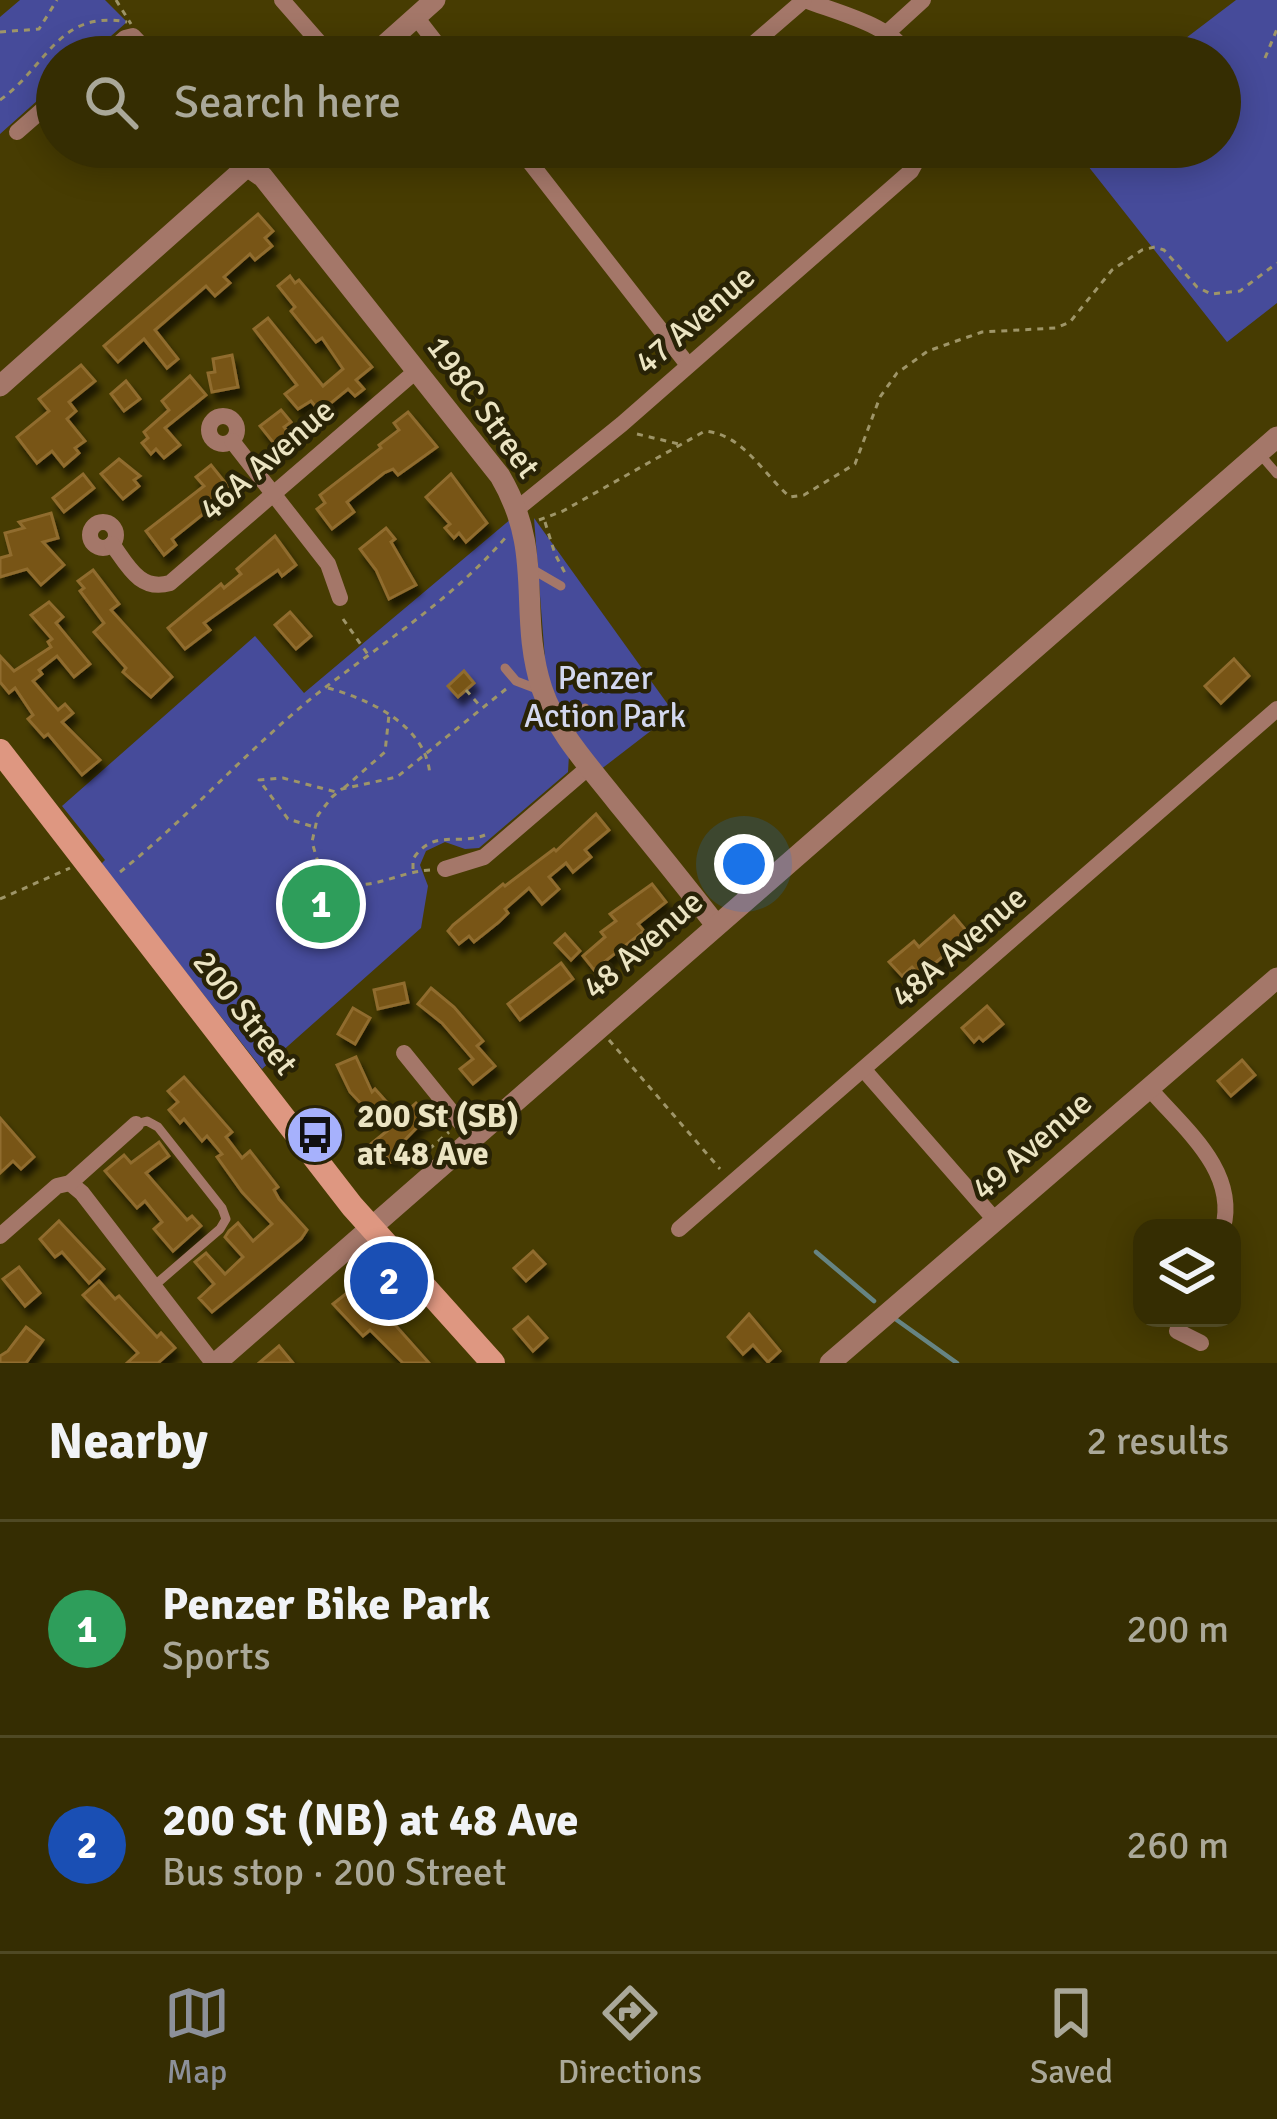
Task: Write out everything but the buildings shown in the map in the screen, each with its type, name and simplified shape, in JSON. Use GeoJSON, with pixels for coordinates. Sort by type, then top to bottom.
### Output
{"type":"FeatureCollection","features":[{"type":"Feature","properties":{"kind":"main road","name":"200 Street"},"geometry":{"type":"LineString","coordinates":[[0,752],[371,1227],[493,1363]]}},
{"type":"Feature","properties":{"kind":"street"},"geometry":{"type":"LineString","coordinates":[[282,0],[314,36]]}},
{"type":"Feature","properties":{"kind":"street"},"geometry":{"type":"LineString","coordinates":[[394,36],[435,0]]}},
{"type":"Feature","properties":{"kind":"street"},"geometry":{"type":"LineString","coordinates":[[762,36],[804,0],[893,36]]}},
{"type":"Feature","properties":{"kind":"street"},"geometry":{"type":"LineString","coordinates":[[888,32],[923,0]]}},
{"type":"Feature","properties":{"kind":"street"},"geometry":{"type":"LineString","coordinates":[[416,17],[431,36]]}},
{"type":"Feature","properties":{"kind":"street"},"geometry":{"type":"LineString","coordinates":[[126,36],[132,28],[138,36]]}},
{"type":"Feature","properties":{"kind":"street"},"geometry":{"type":"LineString","coordinates":[[17,132],[36,115]]}},
{"type":"Feature","properties":{"kind":"street"},"geometry":{"type":"LineString","coordinates":[[0,386],[245,168]]}},
{"type":"Feature","properties":{"kind":"street","name":"198C Street"},"geometry":{"type":"LineString","coordinates":[[250,168],[264,178],[491,464],[521,519],[530,568],[532,649],[543,689],[567,738],[716,925]]}},
{"type":"Feature","properties":{"kind":"street"},"geometry":{"type":"LineString","coordinates":[[534,168],[688,365]]}},
{"type":"Feature","properties":{"kind":"street","name":"47 Avenue"},"geometry":{"type":"LineString","coordinates":[[521,519],[542,492],[912,168]]}},
{"type":"Feature","properties":{"kind":"street","name":"46A Avenue"},"geometry":{"type":"LineString","coordinates":[[112,544],[136,577],[154,586],[176,578],[416,371]]}},
{"type":"Feature","properties":{"kind":"street","name":"48 Avenue"},"geometry":{"type":"LineString","coordinates":[[214,1363],[371,1227],[461,1134],[716,925],[1277,437]]}},
{"type":"Feature","properties":{"kind":"street"},"geometry":{"type":"LineString","coordinates":[[232,441],[328,564],[340,598]]}},
{"type":"Feature","properties":{"kind":"street","name":"48A Avenue"},"geometry":{"type":"LineString","coordinates":[[679,1229],[1277,709]]}},
{"type":"Feature","properties":{"kind":"street"},"geometry":{"type":"LineString","coordinates":[[445,869],[484,857],[589,767]]}},
{"type":"Feature","properties":{"kind":"street","name":"49 Avenue"},"geometry":{"type":"LineString","coordinates":[[830,1363],[1277,978]]}},
{"type":"Feature","properties":{"kind":"street"},"geometry":{"type":"LineString","coordinates":[[404,1052],[461,1134]]}},
{"type":"Feature","properties":{"kind":"street"},"geometry":{"type":"LineString","coordinates":[[864,1070],[996,1220]]}},
{"type":"Feature","properties":{"kind":"street"},"geometry":{"type":"LineString","coordinates":[[1149,1088],[1217,1170],[1227,1196],[1224,1219]]}},
{"type":"Feature","properties":{"kind":"street"},"geometry":{"type":"LineString","coordinates":[[0,1236],[136,1124]]}},
{"type":"Feature","properties":{"kind":"street"},"geometry":{"type":"LineString","coordinates":[[70,1183],[82,1192],[214,1363]]}},
{"type":"Feature","properties":{"kind":"street"},"geometry":{"type":"LineString","coordinates":[[1179,1327],[1177,1331],[1201,1342]]}},
{"type":"Feature","properties":{"kind":"lane"},"geometry":{"type":"LineString","coordinates":[[1258,453],[1277,474]]}},
{"type":"Feature","properties":{"kind":"lane"},"geometry":{"type":"LineString","coordinates":[[530,568],[565,582]]}},
{"type":"Feature","properties":{"kind":"lane"},"geometry":{"type":"LineString","coordinates":[[506,668],[516,681],[543,689]]}},
{"type":"Feature","properties":{"kind":"lane"},"geometry":{"type":"LineString","coordinates":[[567,738],[585,708]]}},
{"type":"Feature","properties":{"kind":"lane"},"geometry":{"type":"LineString","coordinates":[[136,1124],[147,1121],[158,1127],[222,1208],[226,1220],[154,1285]]}},
{"type":"Feature","properties":{"kind":"path"},"geometry":{"type":"LineString","coordinates":[[0,32],[39,29],[57,0]]}},
{"type":"Feature","properties":{"kind":"path"},"geometry":{"type":"LineString","coordinates":[[116,0],[132,28]]}},
{"type":"Feature","properties":{"kind":"path"},"geometry":{"type":"LineString","coordinates":[[60,36],[108,18],[132,28]]}},
{"type":"Feature","properties":{"kind":"path"},"geometry":{"type":"LineString","coordinates":[[1265,58],[1277,29]]}},
{"type":"Feature","properties":{"kind":"path"},"geometry":{"type":"LineString","coordinates":[[0,100],[36,68]]}},
{"type":"Feature","properties":{"kind":"path"},"geometry":{"type":"LineString","coordinates":[[0,90],[7,95]]}},
{"type":"Feature","properties":{"kind":"path"},"geometry":{"type":"LineString","coordinates":[[114,876],[244,755],[479,567],[521,519],[543,520],[705,431],[731,437],[794,499],[855,464],[880,397],[897,373],[928,351],[982,332],[1056,328],[1070,322],[1112,270],[1142,250],[1164,250],[1196,287],[1211,294],[1240,291],[1277,263]]}},
{"type":"Feature","properties":{"kind":"path"},"geometry":{"type":"LineString","coordinates":[[630,429],[679,444]]}},
{"type":"Feature","properties":{"kind":"path"},"geometry":{"type":"LineString","coordinates":[[543,520],[565,582]]}},
{"type":"Feature","properties":{"kind":"path"},"geometry":{"type":"LineString","coordinates":[[343,619],[369,656]]}},
{"type":"Feature","properties":{"kind":"path"},"geometry":{"type":"LineString","coordinates":[[313,827],[288,819],[260,781],[283,778],[340,791],[397,777],[508,687],[518,694]]}},
{"type":"Feature","properties":{"kind":"path"},"geometry":{"type":"LineString","coordinates":[[326,688],[373,702],[389,713],[426,754],[430,776]]}},
{"type":"Feature","properties":{"kind":"path"},"geometry":{"type":"LineString","coordinates":[[466,690],[482,709]]}},
{"type":"Feature","properties":{"kind":"path"},"geometry":{"type":"LineString","coordinates":[[389,713],[386,752],[318,815],[313,827],[317,859],[344,884],[383,884],[416,871],[413,859],[440,836],[469,840],[485,834]]}},
{"type":"Feature","properties":{"kind":"path"},"geometry":{"type":"LineString","coordinates":[[0,899],[64,871]]}},
{"type":"Feature","properties":{"kind":"path"},"geometry":{"type":"LineString","coordinates":[[604,1034],[725,1175]]}},
{"type":"Feature","properties":{"kind":"path"},"geometry":{"type":"LineString","coordinates":[[419,1157],[461,1134]]}},
{"type":"Feature","properties":{"kind":"green space"},"geometry":{"type":"Polygon","coordinates":[[[20,0],[105,0],[127,22],[111,36],[36,36],[36,102],[0,134],[0,17],[20,0]]]}},
{"type":"Feature","properties":{"kind":"green space"},"geometry":{"type":"Polygon","coordinates":[[[1236,0],[1277,0],[1277,303],[1227,342],[1090,168],[1241,168],[1241,36],[1189,36],[1236,0]]]}},
{"type":"Feature","properties":{"kind":"green space","name":"Penzer Action Park"},"geometry":{"type":"Polygon","coordinates":[[[534,518],[674,713],[600,770],[561,710],[546,672],[534,518]]]}},
{"type":"Feature","properties":{"kind":"green space","name":"Penzer Action Park"},"geometry":{"type":"Polygon","coordinates":[[[511,519],[569,755],[568,772],[479,848],[445,842],[426,851],[420,865],[428,886],[421,928],[262,1069],[101,864],[105,860],[62,806],[255,636],[304,693],[511,519]]]}},
{"type":"Feature","properties":{"kind":"waterway"},"geometry":{"type":"LineString","coordinates":[[816,1252],[874,1301]]}},
{"type":"Feature","properties":{"kind":"waterway"},"geometry":{"type":"LineString","coordinates":[[894,1318],[957,1363]]}},
{"type":"Feature","properties":{"kind":"place","name":"Penzer Bike Park"},"geometry":{"type":"Point","coordinates":[321,904]}},
{"type":"Feature","properties":{"kind":"place","name":"200 St (SB) at 48 Ave"},"geometry":{"type":"Point","coordinates":[315,1135]}},
{"type":"Feature","properties":{"kind":"place","name":"200 St (NB) at 48 Ave"},"geometry":{"type":"Point","coordinates":[389,1281]}}]}
